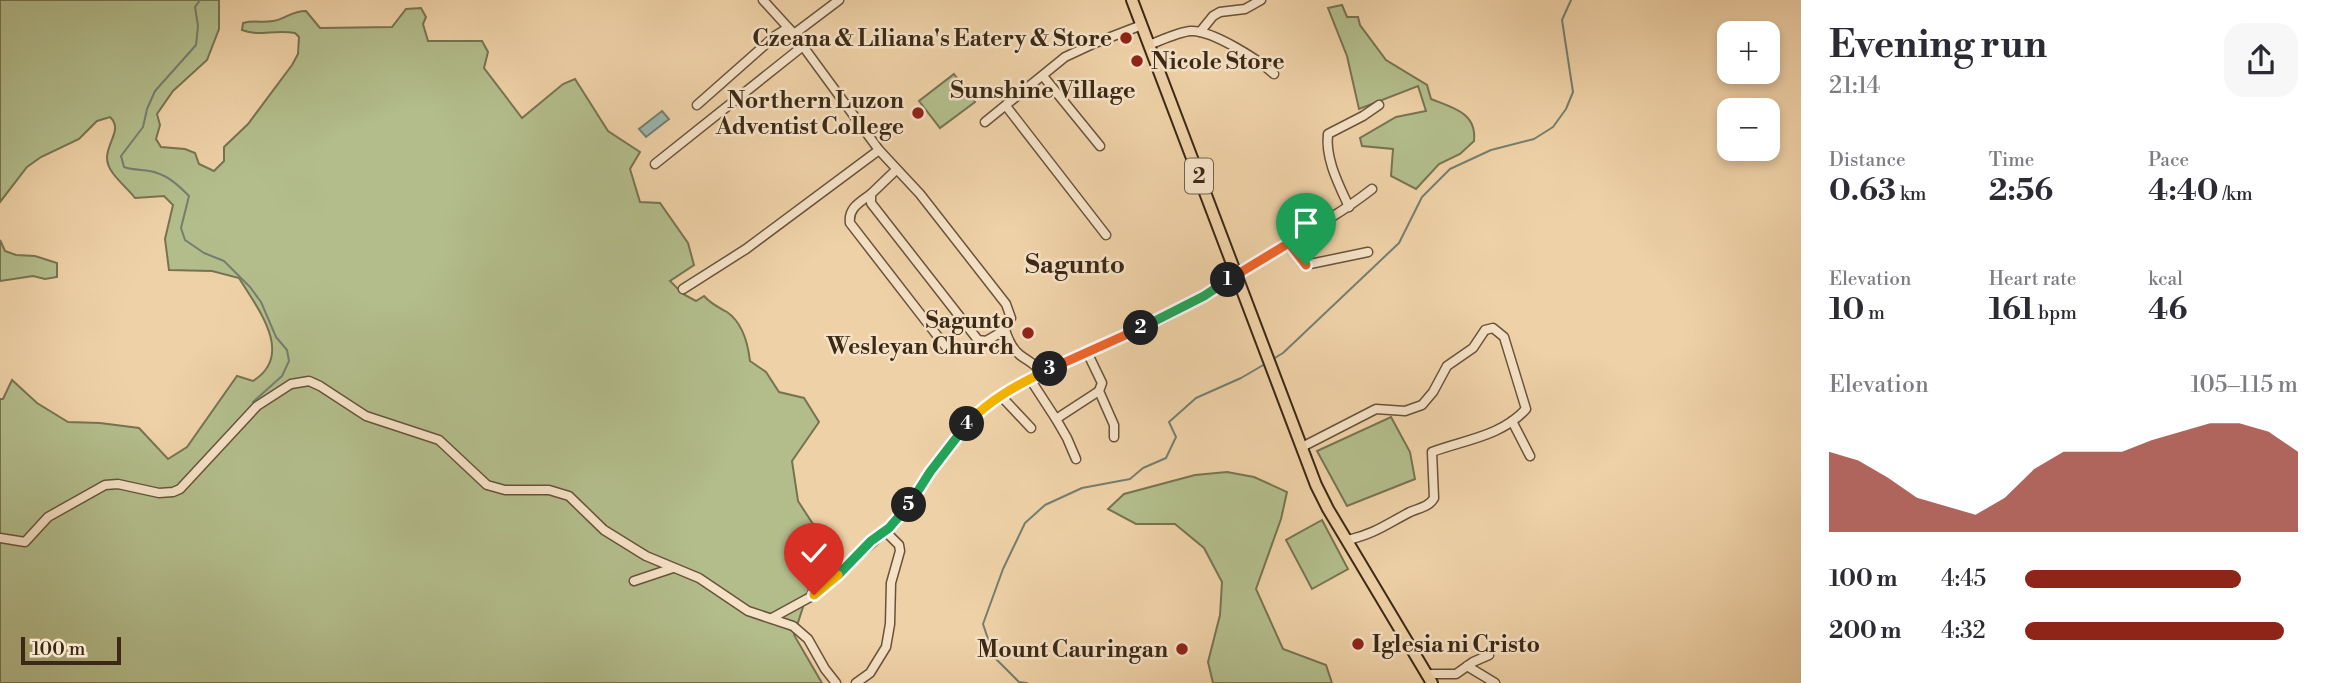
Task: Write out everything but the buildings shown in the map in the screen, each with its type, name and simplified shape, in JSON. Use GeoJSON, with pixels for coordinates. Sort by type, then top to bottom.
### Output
{"type":"FeatureCollection","features":[{"type":"Feature","properties":{"kind":"highway","name":"2"},"geometry":{"type":"LineString","coordinates":[[1132,0],[1235,275],[1328,509],[1429,678]]}},
{"type":"Feature","properties":{"kind":"street"},"geometry":{"type":"LineString","coordinates":[[763,0],[803,46],[879,150],[928,204],[1006,304],[1011,318],[1004,330],[986,341],[978,340],[871,203],[871,194]]}},
{"type":"Feature","properties":{"kind":"street"},"geometry":{"type":"LineString","coordinates":[[696,105],[775,36],[791,31],[839,0]]}},
{"type":"Feature","properties":{"kind":"street"},"geometry":{"type":"LineString","coordinates":[[1200,32],[1213,16],[1220,12],[1245,9],[1261,0]]}},
{"type":"Feature","properties":{"kind":"street"},"geometry":{"type":"LineString","coordinates":[[985,122],[1070,54],[1142,25]]}},
{"type":"Feature","properties":{"kind":"street"},"geometry":{"type":"LineString","coordinates":[[1149,45],[1186,32],[1200,32],[1244,52],[1274,74]]}},
{"type":"Feature","properties":{"kind":"street"},"geometry":{"type":"LineString","coordinates":[[655,164],[803,46]]}},
{"type":"Feature","properties":{"kind":"street"},"geometry":{"type":"LineString","coordinates":[[1043,76],[1100,146]]}},
{"type":"Feature","properties":{"kind":"street"},"geometry":{"type":"LineString","coordinates":[[1349,207],[1333,169],[1327,142],[1328,134],[1380,105]]}},
{"type":"Feature","properties":{"kind":"street"},"geometry":{"type":"LineString","coordinates":[[1006,106],[1106,235]]}},
{"type":"Feature","properties":{"kind":"street"},"geometry":{"type":"LineString","coordinates":[[683,289],[746,249],[879,150]]}},
{"type":"Feature","properties":{"kind":"street"},"geometry":{"type":"LineString","coordinates":[[896,170],[853,208],[850,223],[946,347]]}},
{"type":"Feature","properties":{"kind":"street"},"geometry":{"type":"LineString","coordinates":[[772,618],[814,595],[871,541],[889,528],[911,503],[930,472],[967,424],[1000,395],[1166,317],[1204,296],[1349,207],[1372,189]]}},
{"type":"Feature","properties":{"kind":"street"},"geometry":{"type":"LineString","coordinates":[[1289,243],[1305,265],[1368,252]]}},
{"type":"Feature","properties":{"kind":"street"},"geometry":{"type":"LineString","coordinates":[[1302,447],[1376,409],[1405,411],[1422,405],[1433,392],[1447,366],[1472,348],[1482,332],[1489,328],[1504,337],[1526,409],[1497,431],[1432,452],[1434,498],[1431,503],[1377,532],[1348,540]]}},
{"type":"Feature","properties":{"kind":"street"},"geometry":{"type":"LineString","coordinates":[[1004,330],[1017,353],[1032,362],[1041,374]]}},
{"type":"Feature","properties":{"kind":"street"},"geometry":{"type":"LineString","coordinates":[[1056,419],[1099,391],[1102,383],[1087,352]]}},
{"type":"Feature","properties":{"kind":"street"},"geometry":{"type":"LineString","coordinates":[[1030,379],[1067,438],[1076,459]]}},
{"type":"Feature","properties":{"kind":"street"},"geometry":{"type":"LineString","coordinates":[[0,538],[25,542],[48,517],[105,485],[118,484],[153,492],[177,491],[257,406],[282,388],[304,381],[320,386],[366,416],[439,440],[487,485],[505,490],[549,490],[569,496],[604,530],[646,556],[711,586],[748,611],[790,624],[806,636],[836,683]]}},
{"type":"Feature","properties":{"kind":"street"},"geometry":{"type":"LineString","coordinates":[[1099,391],[1114,425],[1114,437]]}},
{"type":"Feature","properties":{"kind":"street"},"geometry":{"type":"LineString","coordinates":[[1000,395],[1031,428]]}},
{"type":"Feature","properties":{"kind":"street"},"geometry":{"type":"LineString","coordinates":[[1512,421],[1530,456]]}},
{"type":"Feature","properties":{"kind":"street"},"geometry":{"type":"LineString","coordinates":[[856,683],[870,673],[886,647],[890,624],[891,583],[900,551],[899,545],[889,535],[889,528]]}},
{"type":"Feature","properties":{"kind":"street"},"geometry":{"type":"LineString","coordinates":[[634,580],[673,568]]}},
{"type":"Feature","properties":{"kind":"street"},"geometry":{"type":"LineString","coordinates":[[1429,678],[1456,674],[1489,655]]}},
{"type":"Feature","properties":{"kind":"street"},"geometry":{"type":"LineString","coordinates":[[1467,666],[1495,683]]}},
{"type":"Feature","properties":{"kind":"green space"},"geometry":{"type":"Polygon","coordinates":[[[0,0],[219,0],[219,29],[207,60],[173,91],[157,114],[160,125],[156,139],[161,147],[185,149],[195,153],[199,164],[214,171],[224,161],[224,147],[248,124],[298,54],[299,37],[295,33],[249,32],[242,30],[243,23],[273,21],[306,11],[320,28],[392,27],[406,9],[421,8],[426,17],[423,24],[428,41],[482,41],[488,52],[484,68],[522,118],[563,84],[575,79],[608,131],[640,152],[630,169],[640,202],[660,203],[688,243],[694,265],[670,281],[683,294],[696,301],[704,296],[727,312],[744,334],[750,361],[766,372],[779,392],[804,398],[819,422],[792,461],[798,501],[822,538],[811,554],[812,579],[794,635],[822,683],[0,683],[0,399],[3,399],[12,380],[37,403],[68,422],[139,428],[168,459],[187,447],[237,376],[253,381],[265,370],[271,358],[272,345],[263,317],[239,278],[212,271],[169,270],[165,239],[173,205],[164,196],[135,198],[113,174],[107,158],[115,131],[110,117],[97,121],[79,139],[41,157],[27,167],[0,202],[0,0]]]}},
{"type":"Feature","properties":{"kind":"green space"},"geometry":{"type":"Polygon","coordinates":[[[1342,5],[1347,17],[1358,17],[1360,25],[1386,60],[1427,85],[1431,99],[1462,113],[1472,124],[1474,141],[1460,154],[1439,164],[1416,189],[1391,176],[1393,149],[1362,146],[1360,138],[1396,117],[1426,111],[1418,86],[1359,109],[1347,56],[1328,8],[1342,5]]]}},
{"type":"Feature","properties":{"kind":"green space"},"geometry":{"type":"Polygon","coordinates":[[[954,74],[975,102],[940,128],[919,101],[954,74]]]}},
{"type":"Feature","properties":{"kind":"green space"},"geometry":{"type":"Polygon","coordinates":[[[0,240],[5,251],[57,263],[57,277],[45,279],[33,276],[0,281],[0,240]]]}},
{"type":"Feature","properties":{"kind":"green space"},"geometry":{"type":"Polygon","coordinates":[[[1391,417],[1410,452],[1415,479],[1347,506],[1317,451],[1391,417]]]}},
{"type":"Feature","properties":{"kind":"green space"},"geometry":{"type":"Polygon","coordinates":[[[1227,472],[1254,477],[1287,492],[1281,519],[1256,589],[1283,649],[1326,665],[1332,683],[1213,683],[1208,662],[1220,615],[1222,582],[1204,548],[1175,524],[1136,524],[1108,509],[1124,494],[1195,475],[1227,472]]]}},
{"type":"Feature","properties":{"kind":"green space"},"geometry":{"type":"Polygon","coordinates":[[[1322,520],[1348,569],[1312,589],[1286,540],[1322,520]]]}},
{"type":"Feature","properties":{"kind":"water"},"geometry":{"type":"Polygon","coordinates":[[[662,111],[669,119],[646,137],[639,129],[662,111]]]}},
{"type":"Feature","properties":{"kind":"waterway"},"geometry":{"type":"LineString","coordinates":[[200,0],[195,7],[198,26],[196,45],[155,91],[143,127],[121,156],[124,167],[162,175],[189,196],[181,228],[185,240],[204,253],[224,261],[250,287],[261,302],[276,337],[287,350],[289,361],[282,376],[253,402]]}},
{"type":"Feature","properties":{"kind":"waterway"},"geometry":{"type":"LineString","coordinates":[[1273,359],[1283,353],[1399,243],[1422,197],[1450,169],[1491,150],[1534,139],[1553,127],[1566,109],[1573,92],[1562,20],[1571,0]]}},
{"type":"Feature","properties":{"kind":"waterway"},"geometry":{"type":"LineString","coordinates":[[1027,683],[1019,682],[994,657],[983,624],[1003,569],[1025,523],[1045,505],[1082,488],[1130,479],[1143,468],[1166,458],[1176,437],[1169,422],[1196,398],[1265,364]]}},
{"type":"Feature","properties":{"kind":"place","name":"Czeana & Liliana's Eatery & Store"},"geometry":{"type":"Point","coordinates":[1126,38]}},
{"type":"Feature","properties":{"kind":"place","name":"Nicole Store"},"geometry":{"type":"Point","coordinates":[1137,61]}},
{"type":"Feature","properties":{"kind":"place","name":"Northern Luzon Adventist College"},"geometry":{"type":"Point","coordinates":[918,113]}},
{"type":"Feature","properties":{"kind":"place","name":"Sagunto Wesleyan Church"},"geometry":{"type":"Point","coordinates":[1028,333]}},
{"type":"Feature","properties":{"kind":"place","name":"Iglesia ni Cristo"},"geometry":{"type":"Point","coordinates":[1358,644]}},
{"type":"Feature","properties":{"kind":"place","name":"Mount Cauringan"},"geometry":{"type":"Point","coordinates":[1182,649]}},
{"type":"Feature","properties":{"kind":"district","name":"Sunshine Village"},"geometry":{"type":"Point","coordinates":[1043,90]}},
{"type":"Feature","properties":{"kind":"district","name":"Sagunto"},"geometry":{"type":"Point","coordinates":[1075,264]}},
{"type":"Feature","properties":{"kind":"route"},"geometry":{"type":"LineString","coordinates":[[814,595],[871,541],[889,528],[911,503],[930,472],[973,417],[1000,395],[1057,365],[1166,317],[1289,243],[1306,265]]}}]}
